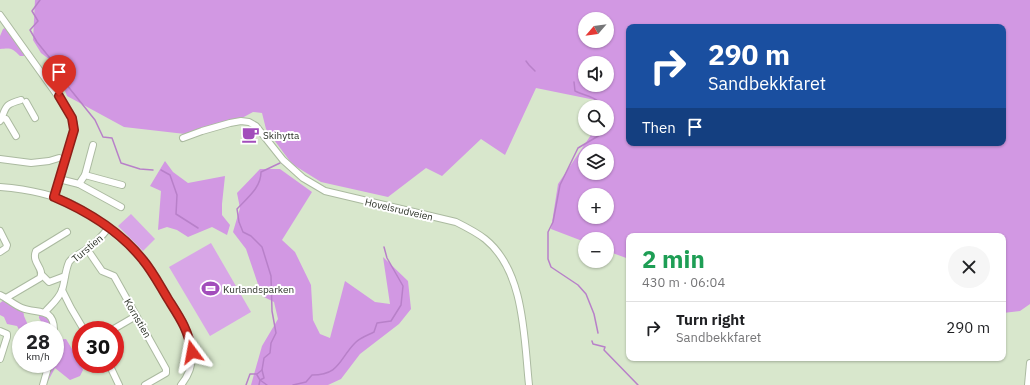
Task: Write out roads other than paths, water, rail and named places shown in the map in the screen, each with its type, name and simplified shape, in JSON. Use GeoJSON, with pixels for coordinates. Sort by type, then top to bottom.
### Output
{"type":"FeatureCollection","features":[{"type":"Feature","properties":{"kind":"street"},"geometry":{"type":"LineString","coordinates":[[0,15],[25,52],[67,107],[74,124],[73,134],[54,197]]}},
{"type":"Feature","properties":{"kind":"street"},"geometry":{"type":"LineString","coordinates":[[16,136],[6,119],[1,119],[4,108],[10,104],[23,101],[35,118]]}},
{"type":"Feature","properties":{"kind":"street","name":"Hovelsrudveien"},"geometry":{"type":"LineString","coordinates":[[183,138],[230,123],[242,121],[249,122],[256,126],[283,160],[303,178],[325,191],[456,222],[486,240],[504,262],[512,278],[519,298],[529,385]]}},
{"type":"Feature","properties":{"kind":"street"},"geometry":{"type":"LineString","coordinates":[[79,184],[85,174],[93,145]]}},
{"type":"Feature","properties":{"kind":"street"},"geometry":{"type":"LineString","coordinates":[[0,159],[31,163],[59,158]]}},
{"type":"Feature","properties":{"kind":"street"},"geometry":{"type":"LineString","coordinates":[[85,174],[122,185]]}},
{"type":"Feature","properties":{"kind":"street"},"geometry":{"type":"LineString","coordinates":[[59,179],[79,184],[121,207]]}},
{"type":"Feature","properties":{"kind":"street"},"geometry":{"type":"LineString","coordinates":[[0,187],[15,188],[54,197],[76,207],[109,227],[143,260],[184,324],[190,337],[192,352],[190,368],[186,379],[181,385]]}},
{"type":"Feature","properties":{"kind":"street","name":"Turstien"},"geometry":{"type":"LineString","coordinates":[[45,312],[56,301],[62,290],[69,262],[75,255],[87,249],[103,235],[109,227]]}},
{"type":"Feature","properties":{"kind":"street"},"geometry":{"type":"LineString","coordinates":[[0,231],[7,245],[0,252]]}},
{"type":"Feature","properties":{"kind":"street"},"geometry":{"type":"LineString","coordinates":[[65,276],[50,282],[42,275],[34,258],[36,251],[67,232]]}},
{"type":"Feature","properties":{"kind":"street","name":"Kornstien"},"geometry":{"type":"LineString","coordinates":[[87,249],[102,271],[114,276],[166,369],[166,373],[144,385]]}},
{"type":"Feature","properties":{"kind":"street"},"geometry":{"type":"LineString","coordinates":[[6,298],[37,280],[42,275]]}},
{"type":"Feature","properties":{"kind":"street"},"geometry":{"type":"LineString","coordinates":[[62,290],[78,321]]}},
{"type":"Feature","properties":{"kind":"street"},"geometry":{"type":"LineString","coordinates":[[0,294],[21,307],[37,312],[45,312],[50,316],[52,321]]}},
{"type":"Feature","properties":{"kind":"street"},"geometry":{"type":"LineString","coordinates":[[124,323],[136,316]]}},
{"type":"Feature","properties":{"kind":"street"},"geometry":{"type":"LineString","coordinates":[[0,331],[7,334],[0,359]]}},
{"type":"Feature","properties":{"kind":"street"},"geometry":{"type":"LineString","coordinates":[[1028,385],[1030,363]]}},
{"type":"Feature","properties":{"kind":"street"},"geometry":{"type":"LineString","coordinates":[[43,385],[46,373]]}},
{"type":"Feature","properties":{"kind":"street"},"geometry":{"type":"LineString","coordinates":[[113,373],[119,385]]}},
{"type":"Feature","properties":{"kind":"waterway"},"geometry":{"type":"LineString","coordinates":[[40,0],[32,11],[38,21],[30,30],[37,42],[58,68],[66,84],[95,120],[103,137],[112,138],[121,163],[140,169],[153,170]]}},
{"type":"Feature","properties":{"kind":"waterway"},"geometry":{"type":"LineString","coordinates":[[526,61],[535,71]]}},
{"type":"Feature","properties":{"kind":"waterway"},"geometry":{"type":"LineString","coordinates":[[574,82],[575,91],[596,100]]}},
{"type":"Feature","properties":{"kind":"waterway"},"geometry":{"type":"LineString","coordinates":[[598,136],[578,148],[560,185],[553,222],[548,232],[548,259],[551,267],[578,285],[586,294],[594,314],[598,333]]}},
{"type":"Feature","properties":{"kind":"waterway"},"geometry":{"type":"LineString","coordinates":[[259,385],[260,380],[264,378],[262,370],[264,358],[270,353],[271,343],[276,333],[272,311],[271,276],[262,247],[251,236],[243,232],[239,222],[237,209],[256,188],[259,183],[261,172],[280,163]]}},
{"type":"Feature","properties":{"kind":"waterway"},"geometry":{"type":"LineString","coordinates":[[161,170],[170,175],[177,195],[176,214],[198,228]]}},
{"type":"Feature","properties":{"kind":"waterway"},"geometry":{"type":"LineString","coordinates":[[293,385],[306,382],[312,375],[321,374],[334,369],[357,341],[374,332],[377,323],[391,321],[401,305],[403,286],[387,258],[384,247]]}},
{"type":"Feature","properties":{"kind":"waterway"},"geometry":{"type":"LineString","coordinates":[[592,341],[593,344],[605,347],[604,350],[638,385]]}},
{"type":"Feature","properties":{"kind":"waterway"},"geometry":{"type":"LineString","coordinates":[[246,385],[250,374],[257,374],[262,370]]}},
{"type":"Feature","properties":{"kind":"waterway"},"geometry":{"type":"LineString","coordinates":[[257,375],[260,380],[267,385]]}},
{"type":"Feature","properties":{"kind":"place","name":"Skihytta"},"geometry":{"type":"Point","coordinates":[250,135]}},
{"type":"Feature","properties":{"kind":"place","name":"Kurlandsparken"},"geometry":{"type":"Point","coordinates":[210,289]}}]}
